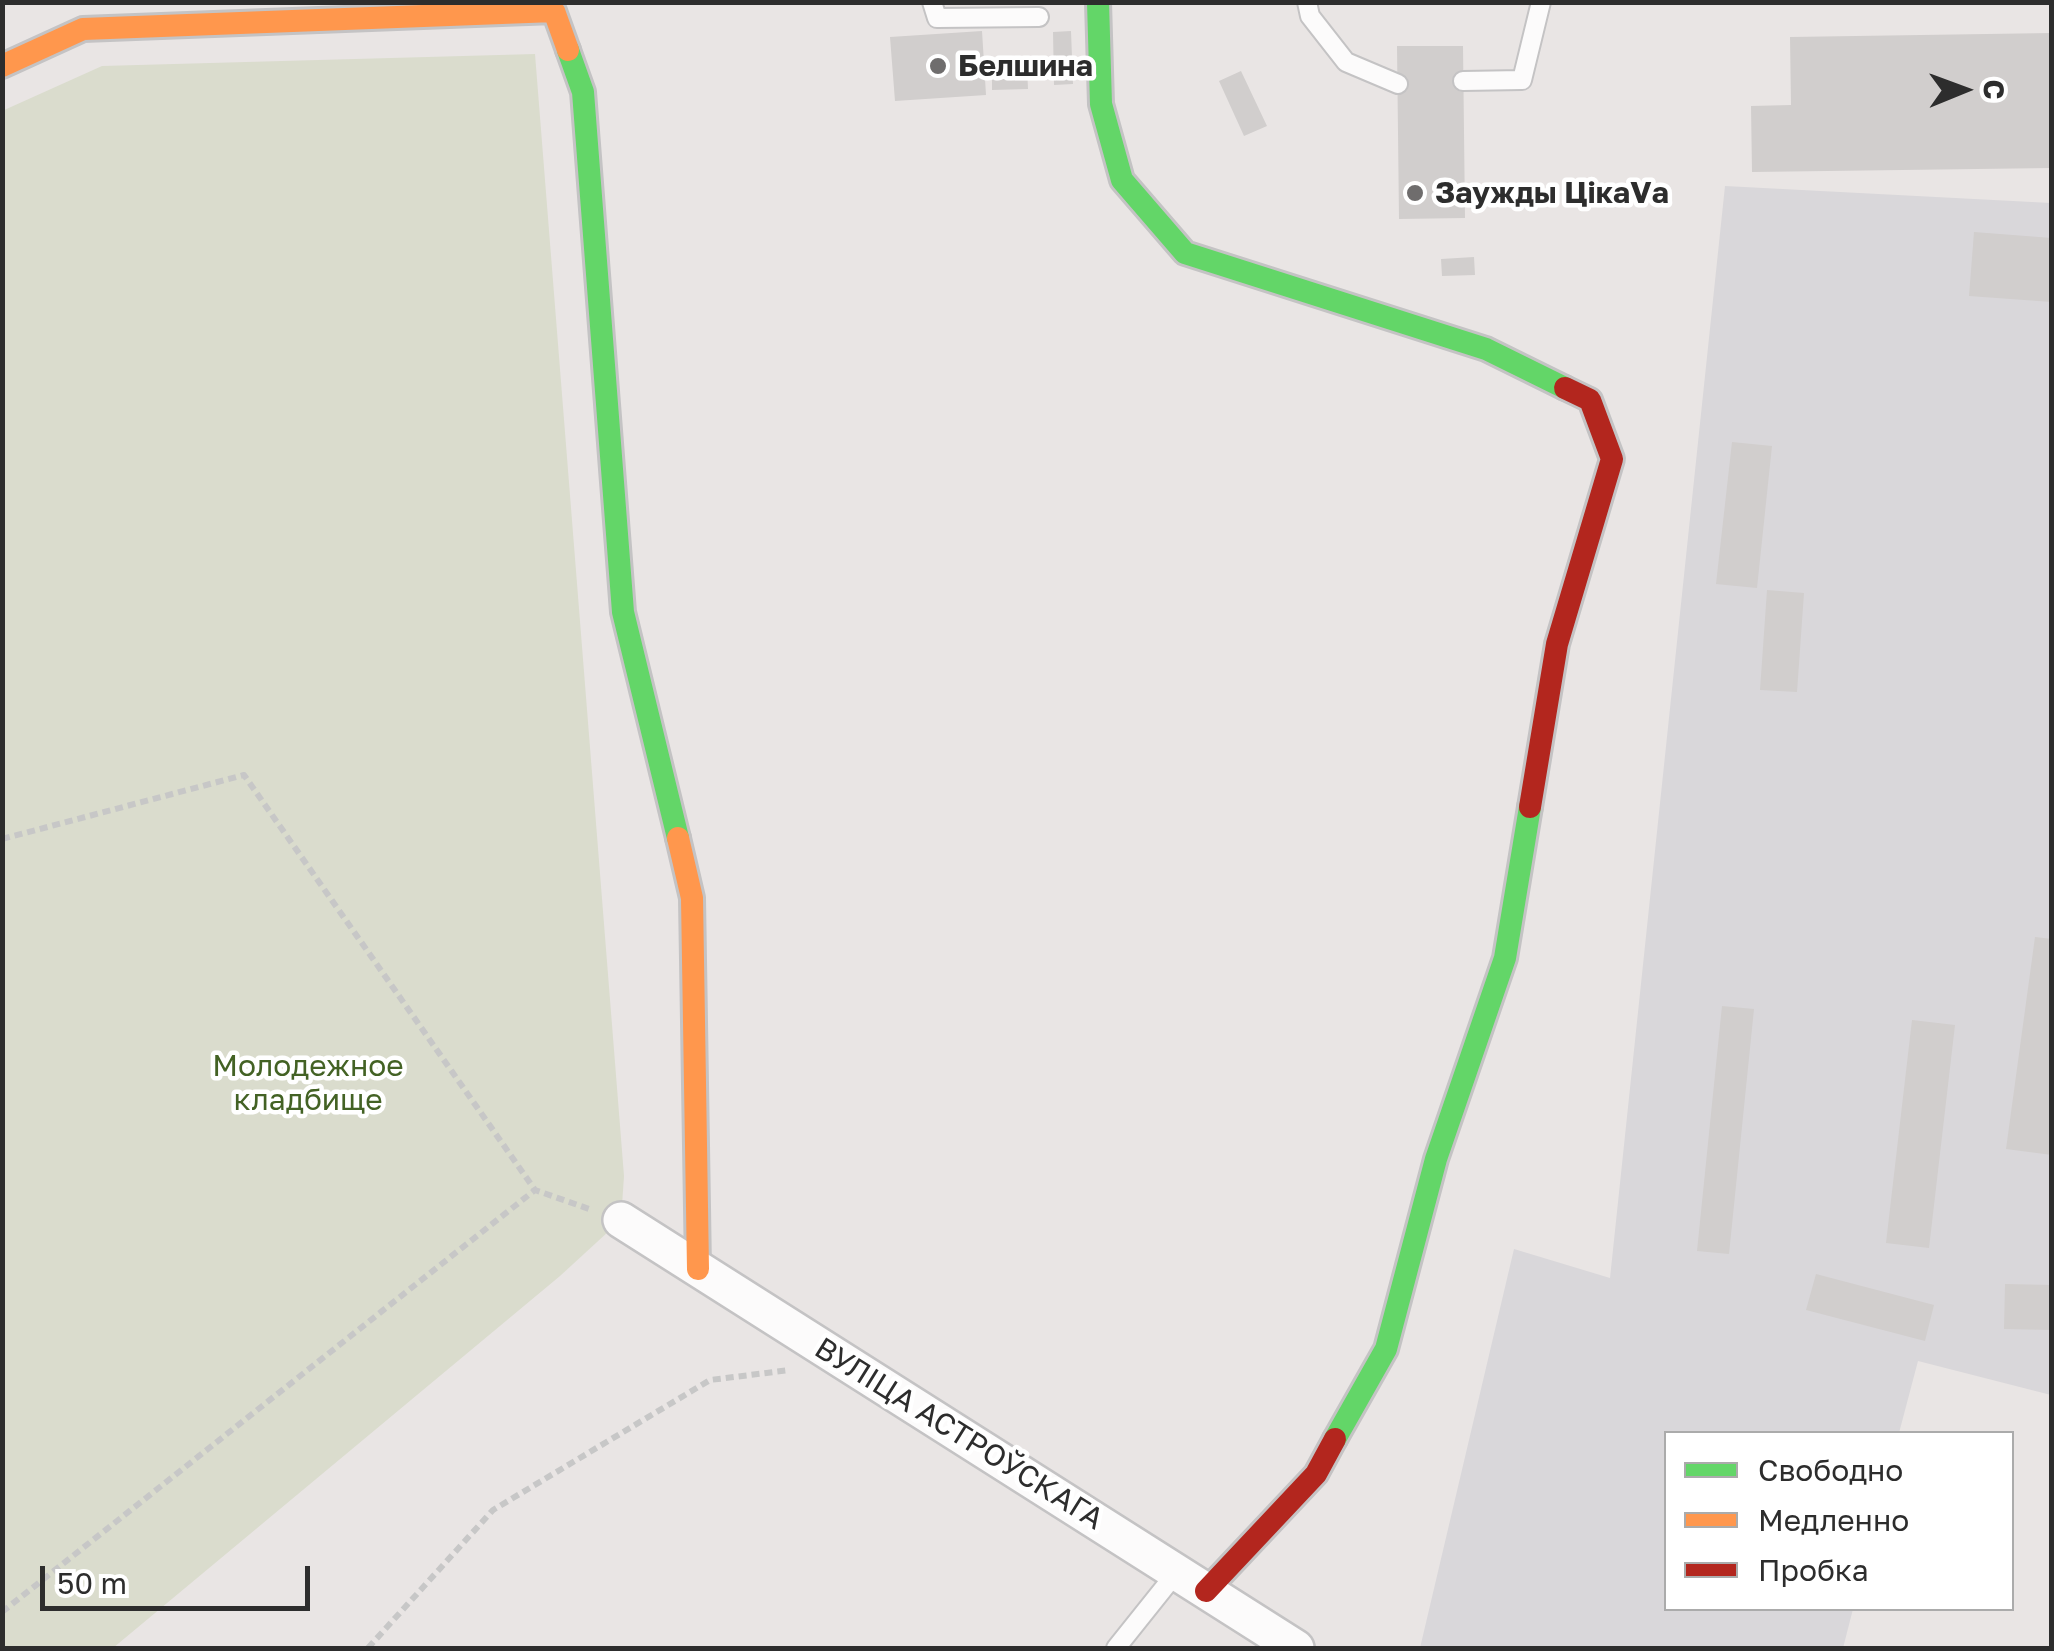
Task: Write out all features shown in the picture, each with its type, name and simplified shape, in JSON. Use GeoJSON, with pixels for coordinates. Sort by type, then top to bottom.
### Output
{"type":"FeatureCollection","features":[{"type":"Feature","properties":{"kind":"street"},"geometry":{"type":"LineString","coordinates":[[1098,2],[1101,104],[1122,180],[1184,253],[1486,349],[1590,400],[1612,459],[1557,644],[1504,958],[1436,1159],[1386,1349],[1316,1474],[1191,1582]]}},
{"type":"Feature","properties":{"kind":"street"},"geometry":{"type":"LineString","coordinates":[[2,66],[84,29],[554,11],[583,92],[623,612],[692,898],[698,1269]]}},
{"type":"Feature","properties":{"kind":"street","name":"ВУЛІЦА АСТРОЎСКАГА"},"geometry":{"type":"LineString","coordinates":[[622,1220],[1296,1648]]}},
{"type":"Feature","properties":{"kind":"lane"},"geometry":{"type":"LineString","coordinates":[[932,2],[938,18],[1039,17]]}},
{"type":"Feature","properties":{"kind":"lane"},"geometry":{"type":"LineString","coordinates":[[1307,2],[1310,16],[1346,62],[1398,84]]}},
{"type":"Feature","properties":{"kind":"lane"},"geometry":{"type":"LineString","coordinates":[[1464,82],[1522,80],[1540,2]]}},
{"type":"Feature","properties":{"kind":"lane"},"geometry":{"type":"LineString","coordinates":[[1116,1648],[1191,1582]]}},
{"type":"Feature","properties":{"kind":"path"},"geometry":{"type":"LineString","coordinates":[[2,839],[244,775],[535,1190],[622,1220]]}},
{"type":"Feature","properties":{"kind":"path"},"geometry":{"type":"LineString","coordinates":[[2,1612],[535,1190]]}},
{"type":"Feature","properties":{"kind":"path"},"geometry":{"type":"LineString","coordinates":[[368,1648],[493,1510],[710,1380],[846,1363]]}},
{"type":"Feature","properties":{"kind":"shaded area"},"geometry":{"type":"Polygon","coordinates":[[[1725,186],[2051,203],[2051,1395],[1918,1361],[1900,1431],[1664,1431],[1664,1611],[1852,1611],[1843,1648],[1420,1648],[1514,1249],[1610,1278],[1725,186]]]}},
{"type":"Feature","properties":{"kind":"green space","name":"Молодежное кладбище"},"geometry":{"type":"Polygon","coordinates":[[[535,54],[624,1176],[621,1220],[560,1276],[113,1648],[3,1648],[2,111],[102,66],[535,54]]]}},
{"type":"Feature","properties":{"kind":"building","name":"Белшина"},"geometry":{"type":"Polygon","coordinates":[[[982,31],[986,95],[895,101],[890,37],[982,31]]]}},
{"type":"Feature","properties":{"kind":"building"},"geometry":{"type":"Polygon","coordinates":[[[1071,31],[1073,84],[1054,85],[1053,32],[1071,31]]]}},
{"type":"Feature","properties":{"kind":"building"},"geometry":{"type":"Polygon","coordinates":[[[2052,33],[2052,168],[1752,172],[1751,106],[1791,105],[1790,37],[2052,33]]]}},
{"type":"Feature","properties":{"kind":"building"},"geometry":{"type":"Polygon","coordinates":[[[1397,46],[1463,46],[1465,218],[1399,219],[1397,46]]]}},
{"type":"Feature","properties":{"kind":"building"},"geometry":{"type":"Polygon","coordinates":[[[1027,66],[1028,89],[992,90],[992,67],[1027,66]]]}},
{"type":"Feature","properties":{"kind":"building"},"geometry":{"type":"Polygon","coordinates":[[[1241,71],[1267,126],[1244,136],[1219,81],[1241,71]]]}},
{"type":"Feature","properties":{"kind":"building"},"geometry":{"type":"Polygon","coordinates":[[[1974,232],[2052,238],[2052,302],[1969,296],[1974,232]]]}},
{"type":"Feature","properties":{"kind":"building"},"geometry":{"type":"Polygon","coordinates":[[[1474,257],[1475,275],[1442,276],[1441,259],[1474,257]]]}},
{"type":"Feature","properties":{"kind":"building"},"geometry":{"type":"Polygon","coordinates":[[[1732,442],[1772,446],[1757,588],[1716,584],[1732,442]]]}},
{"type":"Feature","properties":{"kind":"building"},"geometry":{"type":"Polygon","coordinates":[[[1767,590],[1804,593],[1797,692],[1760,690],[1767,590]]]}},
{"type":"Feature","properties":{"kind":"building"},"geometry":{"type":"Polygon","coordinates":[[[2035,937],[2052,939],[2052,1155],[2006,1149],[2035,937]]]}},
{"type":"Feature","properties":{"kind":"building"},"geometry":{"type":"Polygon","coordinates":[[[1722,1006],[1754,1009],[1729,1254],[1697,1251],[1722,1006]]]}},
{"type":"Feature","properties":{"kind":"building"},"geometry":{"type":"Polygon","coordinates":[[[1912,1020],[1955,1025],[1929,1248],[1886,1243],[1912,1020]]]}},
{"type":"Feature","properties":{"kind":"building"},"geometry":{"type":"Polygon","coordinates":[[[1816,1274],[1934,1305],[1925,1341],[1806,1310],[1816,1274]]]}},
{"type":"Feature","properties":{"kind":"building"},"geometry":{"type":"Polygon","coordinates":[[[2005,1284],[2052,1285],[2052,1330],[2004,1329],[2005,1284]]]}},
{"type":"Feature","properties":{"kind":"traffic: fast"},"geometry":{"type":"LineString","coordinates":[[1098,2],[1101,104],[1122,180],[1185,253],[1486,349],[1565,388]]}},
{"type":"Feature","properties":{"kind":"traffic: fast"},"geometry":{"type":"LineString","coordinates":[[568,50],[583,92],[623,612],[678,838]]}},
{"type":"Feature","properties":{"kind":"traffic: fast"},"geometry":{"type":"LineString","coordinates":[[1335,1439],[1386,1349],[1436,1159],[1505,958],[1530,807]]}},
{"type":"Feature","properties":{"kind":"traffic: slow"},"geometry":{"type":"LineString","coordinates":[[2,66],[83,29],[554,11],[568,50]]}},
{"type":"Feature","properties":{"kind":"traffic: slow"},"geometry":{"type":"LineString","coordinates":[[678,838],[692,898],[698,1269]]}},
{"type":"Feature","properties":{"kind":"traffic: jam"},"geometry":{"type":"LineString","coordinates":[[1530,807],[1557,644],[1612,459],[1590,400],[1565,388]]}},
{"type":"Feature","properties":{"kind":"traffic: jam"},"geometry":{"type":"LineString","coordinates":[[1206,1591],[1316,1474],[1335,1439]]}},
{"type":"Feature","properties":{"kind":"place","name":"Белшина"},"geometry":{"type":"Point","coordinates":[938,66]}},
{"type":"Feature","properties":{"kind":"place","name":"Заужды ЦікаVа"},"geometry":{"type":"Point","coordinates":[1415,193]}}]}
